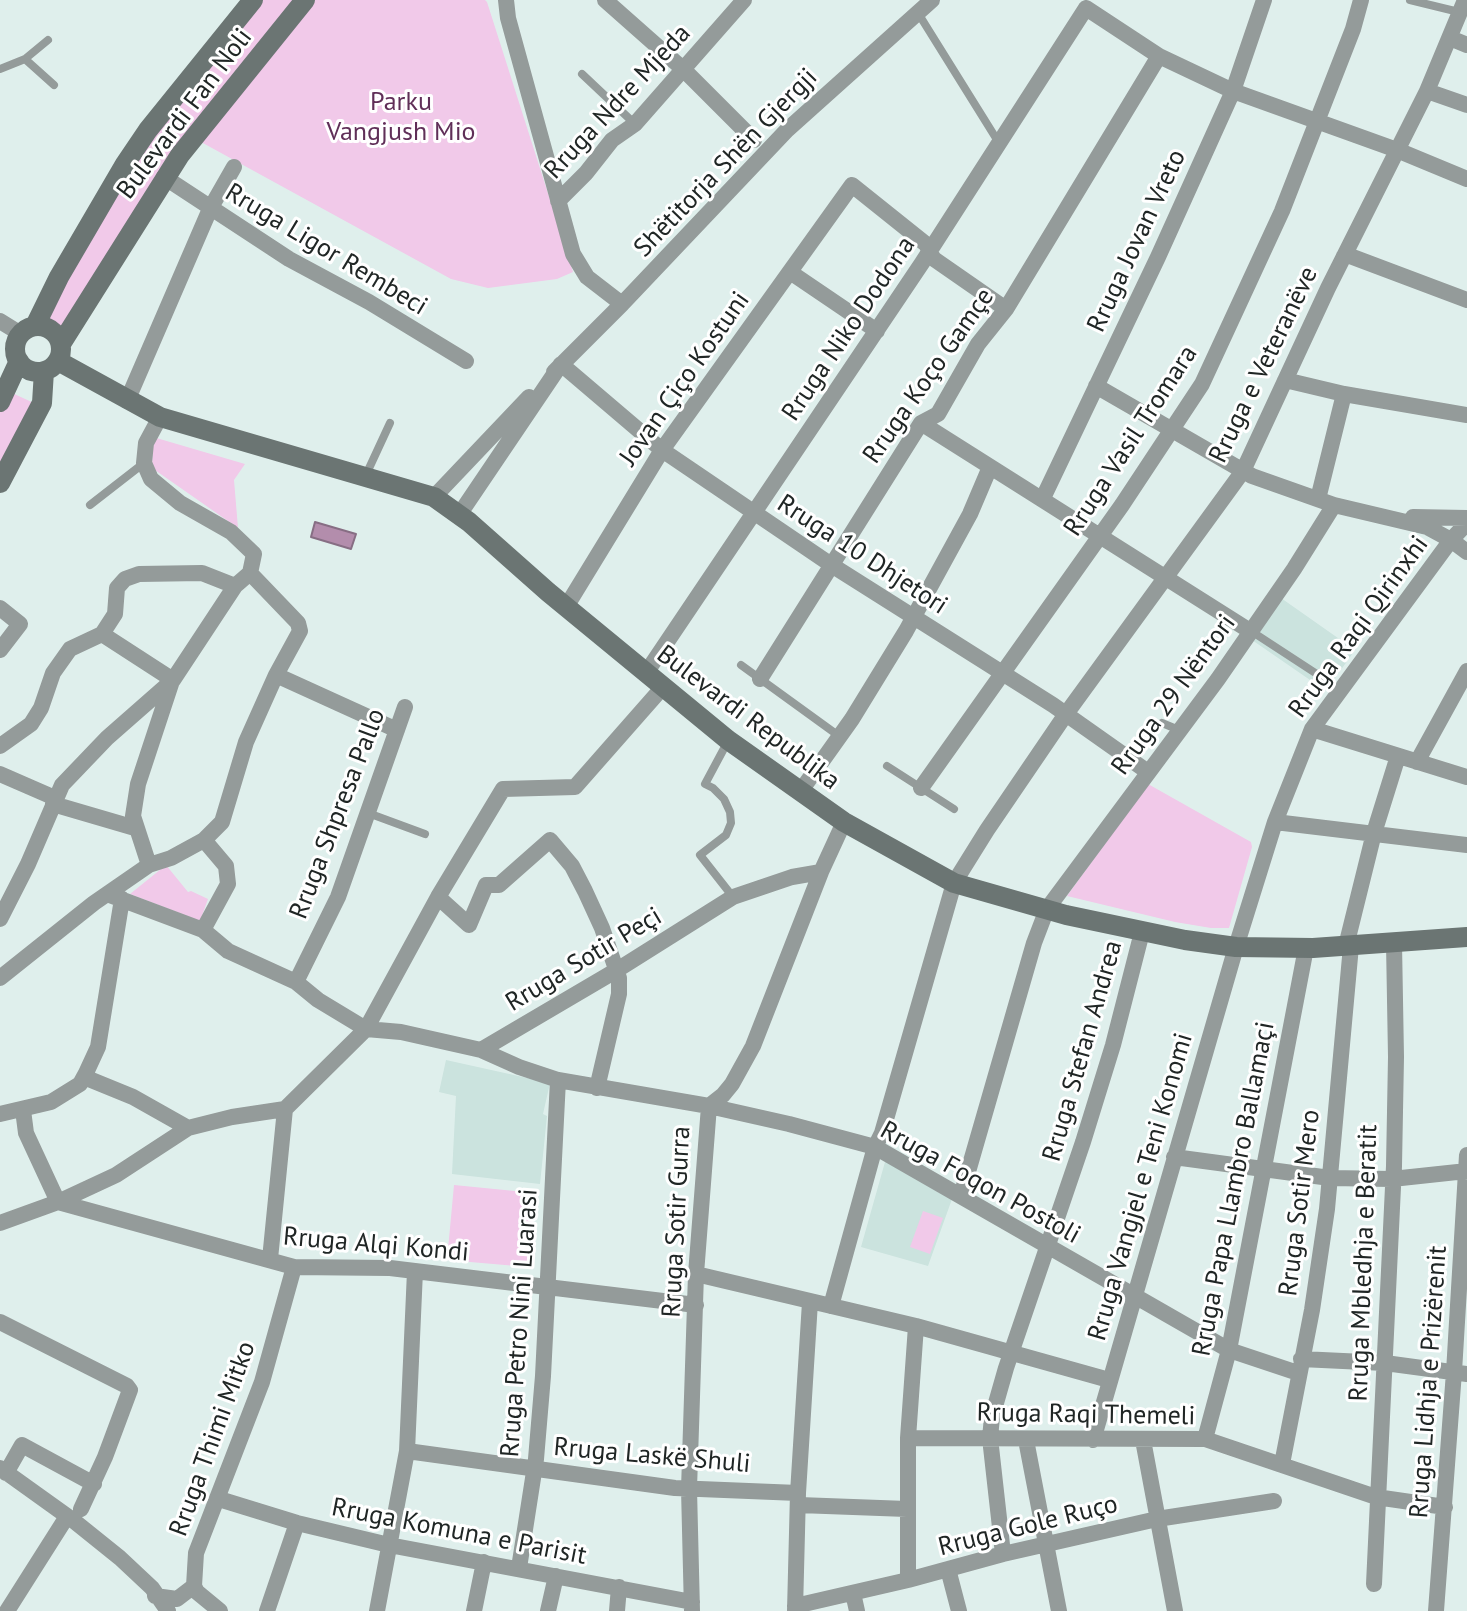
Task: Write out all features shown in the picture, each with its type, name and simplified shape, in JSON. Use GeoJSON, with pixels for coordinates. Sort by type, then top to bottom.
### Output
{"type":"FeatureCollection","features":[{"type":"Feature","properties":{"kind":"street","name":"Bulevardi Fan Noli"},"geometry":{"type":"LineString","coordinates":[[28,330],[148,130],[253,0]]}},
{"type":"Feature","properties":{"kind":"street","name":"Bulevardi Fan Noli"},"geometry":{"type":"LineString","coordinates":[[0,483],[42,403],[54,359],[164,177],[305,0]]}},
{"type":"Feature","properties":{"kind":"street"},"geometry":{"type":"LineString","coordinates":[[507,0],[508,18],[573,254],[587,277],[622,304]]}},
{"type":"Feature","properties":{"kind":"street"},"geometry":{"type":"LineString","coordinates":[[605,0],[683,69],[754,140]]}},
{"type":"Feature","properties":{"kind":"street","name":"Rruga Ndre Mjeda"},"geometry":{"type":"LineString","coordinates":[[558,201],[586,173],[612,140],[635,124],[744,0]]}},
{"type":"Feature","properties":{"kind":"street","name":"Shëtitorja Shën Gjergji"},"geometry":{"type":"LineString","coordinates":[[434,497],[787,130],[932,0]]}},
{"type":"Feature","properties":{"kind":"street","name":"Rruga Jovan Vreto"},"geometry":{"type":"LineString","coordinates":[[1043,498],[1233,91],[1264,0]]}},
{"type":"Feature","properties":{"kind":"street","name":"Rruga Vasil Tromara"},"geometry":{"type":"LineString","coordinates":[[921,788],[1100,535],[1202,384],[1282,211],[1361,0]]}},
{"type":"Feature","properties":{"kind":"street"},"geometry":{"type":"LineString","coordinates":[[1084,4],[1159,56],[1233,91],[1397,150],[1467,179]]}},
{"type":"Feature","properties":{"kind":"street","name":"Rruga Niko Dodona"},"geometry":{"type":"LineString","coordinates":[[646,673],[929,252],[1084,4]]}},
{"type":"Feature","properties":{"kind":"street","name":"Rruga e Veteranëve"},"geometry":{"type":"LineString","coordinates":[[831,1306],[954,883],[1066,714],[1243,471],[1344,256],[1427,91],[1463,6]]}},
{"type":"Feature","properties":{"kind":"street"},"geometry":{"type":"LineString","coordinates":[[1450,38],[1467,45]]}},
{"type":"Feature","properties":{"kind":"street","name":"Rruga Koço Gamçe"},"geometry":{"type":"LineString","coordinates":[[760,679],[921,423],[938,414],[978,344],[1006,309],[1159,56]]}},
{"type":"Feature","properties":{"kind":"street"},"geometry":{"type":"LineString","coordinates":[[1427,91],[1467,105]]}},
{"type":"Feature","properties":{"kind":"street"},"geometry":{"type":"LineString","coordinates":[[127,401],[210,209],[234,167]]}},
{"type":"Feature","properties":{"kind":"street","name":"Rruga Ligor Rembeci"},"geometry":{"type":"LineString","coordinates":[[164,177],[289,259],[369,302],[466,361]]}},
{"type":"Feature","properties":{"kind":"street","name":"Jovan Çiço Kostuni"},"geometry":{"type":"LineString","coordinates":[[566,607],[662,450],[852,185],[927,245],[929,252]]}},
{"type":"Feature","properties":{"kind":"street"},"geometry":{"type":"LineString","coordinates":[[929,252],[1006,309]]}},
{"type":"Feature","properties":{"kind":"street"},"geometry":{"type":"LineString","coordinates":[[1344,256],[1467,300]]}},
{"type":"Feature","properties":{"kind":"street"},"geometry":{"type":"LineString","coordinates":[[790,272],[877,331]]}},
{"type":"Feature","properties":{"kind":"street"},"geometry":{"type":"LineString","coordinates":[[0,321],[28,330],[52,330],[54,359],[33,371],[19,361]]}},
{"type":"Feature","properties":{"kind":"street"},"geometry":{"type":"LineString","coordinates":[[0,402],[19,361],[16,344],[28,330]]}},
{"type":"Feature","properties":{"kind":"street","name":"Bulevardi Republika"},"geometry":{"type":"LineString","coordinates":[[54,359],[160,417],[434,497],[728,740],[844,822],[954,883],[1142,932],[1236,947],[1306,948],[1467,937]]}},
{"type":"Feature","properties":{"kind":"street","name":"Shëtitorja Shën Gjergji"},"geometry":{"type":"LineString","coordinates":[[459,515],[561,364]]}},
{"type":"Feature","properties":{"kind":"street","name":"Rruga 10 Dhjetori"},"geometry":{"type":"LineString","coordinates":[[561,364],[662,450],[833,566],[1066,714],[1148,772]]}},
{"type":"Feature","properties":{"kind":"street"},"geometry":{"type":"LineString","coordinates":[[1285,380],[1344,394],[1467,415]]}},
{"type":"Feature","properties":{"kind":"street"},"geometry":{"type":"LineString","coordinates":[[1096,386],[1243,471],[1326,502],[1427,527],[1467,552]]}},
{"type":"Feature","properties":{"kind":"street","name":"Rruga 29 Nëntori"},"geometry":{"type":"LineString","coordinates":[[961,1196],[1034,943],[1047,909],[1294,569],[1326,502],[1344,394]]}},
{"type":"Feature","properties":{"kind":"street"},"geometry":{"type":"LineString","coordinates":[[149,865],[133,816],[138,784],[173,680],[235,586],[250,573],[254,554],[231,532],[170,495],[151,479],[144,463],[146,443],[160,417]]}},
{"type":"Feature","properties":{"kind":"street"},"geometry":{"type":"LineString","coordinates":[[921,423],[1250,631]]}},
{"type":"Feature","properties":{"kind":"street"},"geometry":{"type":"LineString","coordinates":[[800,792],[913,617],[970,514],[990,467]]}},
{"type":"Feature","properties":{"kind":"street"},"geometry":{"type":"LineString","coordinates":[[1387,516],[1467,520]]}},
{"type":"Feature","properties":{"kind":"street","name":"Rruga Raqi Qirinxhi"},"geometry":{"type":"LineString","coordinates":[[1236,947],[1275,822],[1312,729],[1467,520]]}},
{"type":"Feature","properties":{"kind":"street"},"geometry":{"type":"LineString","coordinates":[[0,746],[31,724],[41,708],[53,673],[70,649],[102,634],[115,614],[117,588],[125,579],[139,574],[202,573],[235,586]]}},
{"type":"Feature","properties":{"kind":"street"},"geometry":{"type":"LineString","coordinates":[[0,978],[114,897],[149,865],[171,858],[204,840],[222,822],[246,742],[300,631],[298,623],[250,573]]}},
{"type":"Feature","properties":{"kind":"street"},"geometry":{"type":"LineString","coordinates":[[0,608],[20,624],[0,650]]}},
{"type":"Feature","properties":{"kind":"street"},"geometry":{"type":"LineString","coordinates":[[102,634],[173,680]]}},
{"type":"Feature","properties":{"kind":"street"},"geometry":{"type":"LineString","coordinates":[[1417,762],[1467,671]]}},
{"type":"Feature","properties":{"kind":"street"},"geometry":{"type":"LineString","coordinates":[[276,675],[397,730]]}},
{"type":"Feature","properties":{"kind":"street"},"geometry":{"type":"LineString","coordinates":[[0,919],[62,785],[107,738],[173,680]]}},
{"type":"Feature","properties":{"kind":"street"},"geometry":{"type":"LineString","coordinates":[[0,1223],[58,1202],[116,1175],[188,1128],[285,1109],[366,1029],[438,897],[503,789],[575,787],[663,687]]}},
{"type":"Feature","properties":{"kind":"street","name":"Rruga Shpresa Pallo"},"geometry":{"type":"LineString","coordinates":[[296,982],[338,897],[405,707]]}},
{"type":"Feature","properties":{"kind":"street"},"geometry":{"type":"LineString","coordinates":[[1312,729],[1467,777]]}},
{"type":"Feature","properties":{"kind":"street","name":"Rruga Sotir Mero"},"geometry":{"type":"LineString","coordinates":[[1282,1464],[1312,1310],[1330,1178],[1349,946],[1374,833],[1398,756]]}},
{"type":"Feature","properties":{"kind":"street"},"geometry":{"type":"LineString","coordinates":[[0,774],[54,801],[135,828]]}},
{"type":"Feature","properties":{"kind":"street","name":"Rruga Sotir Gurra"},"geometry":{"type":"LineString","coordinates":[[692,1606],[689,1489],[696,1274],[709,1106],[723,1095],[746,1059],[844,822]]}},
{"type":"Feature","properties":{"kind":"street"},"geometry":{"type":"LineString","coordinates":[[1275,822],[1467,845]]}},
{"type":"Feature","properties":{"kind":"street"},"geometry":{"type":"LineString","coordinates":[[203,930],[228,884],[226,866],[204,840]]}},
{"type":"Feature","properties":{"kind":"street"},"geometry":{"type":"LineString","coordinates":[[438,897],[469,925],[486,885],[499,885],[550,840],[572,866],[602,928],[617,970],[619,994],[597,1088]]}},
{"type":"Feature","properties":{"kind":"street","name":"Rruga Sotir Peçi"},"geometry":{"type":"LineString","coordinates":[[481,1050],[733,897],[792,877],[818,880]]}},
{"type":"Feature","properties":{"kind":"street"},"geometry":{"type":"LineString","coordinates":[[114,897],[203,930],[228,951],[296,982],[318,1000],[366,1029],[401,1032],[481,1050]]}},
{"type":"Feature","properties":{"kind":"street"},"geometry":{"type":"LineString","coordinates":[[0,1114],[51,1102],[80,1084],[84,1077],[98,1047],[114,897]]}},
{"type":"Feature","properties":{"kind":"street","name":"Rruga Stefan Andrea"},"geometry":{"type":"LineString","coordinates":[[1003,1554],[990,1438],[992,1417],[1113,1045],[1142,932]]}},
{"type":"Feature","properties":{"kind":"street","name":"Rruga Mbledhja e Beratit"},"geometry":{"type":"LineString","coordinates":[[1374,1584],[1396,1057],[1394,943]]}},
{"type":"Feature","properties":{"kind":"street","name":"Rruga Vangjel e Teni Konomi"},"geometry":{"type":"LineString","coordinates":[[1093,1440],[1236,947]]}},
{"type":"Feature","properties":{"kind":"street","name":"Rruga Papa Llambro Ballamaçi"},"geometry":{"type":"LineString","coordinates":[[1205,1439],[1229,1350],[1306,948]]}},
{"type":"Feature","properties":{"kind":"street","name":"Rruga Foqon Postoli"},"geometry":{"type":"LineString","coordinates":[[481,1050],[558,1080],[709,1106],[875,1147],[1229,1350],[1299,1366],[1385,1363],[1461,1373]]}},
{"type":"Feature","properties":{"kind":"street"},"geometry":{"type":"LineString","coordinates":[[84,1077],[133,1097],[188,1128]]}},
{"type":"Feature","properties":{"kind":"street","name":"Rruga Petro Nini Luarasi"},"geometry":{"type":"LineString","coordinates":[[519,1568],[534,1469],[543,1376],[558,1080]]}},
{"type":"Feature","properties":{"kind":"street"},"geometry":{"type":"LineString","coordinates":[[270,1259],[285,1109]]}},
{"type":"Feature","properties":{"kind":"street"},"geometry":{"type":"LineString","coordinates":[[23,1110],[26,1133],[58,1202]]}},
{"type":"Feature","properties":{"kind":"street"},"geometry":{"type":"LineString","coordinates":[[1174,1157],[1330,1178],[1392,1179],[1467,1166]]}},
{"type":"Feature","properties":{"kind":"street","name":"Rruga Lidhja e Prizërenit"},"geometry":{"type":"LineString","coordinates":[[1436,1611],[1461,1373],[1467,1166]]}},
{"type":"Feature","properties":{"kind":"street","name":"Rruga Alqi Kondi"},"geometry":{"type":"LineString","coordinates":[[58,1202],[294,1267],[390,1268],[696,1305]]}},
{"type":"Feature","properties":{"kind":"street","name":"Rruga Thimi Mitko"},"geometry":{"type":"LineString","coordinates":[[194,1586],[196,1553],[262,1382],[294,1267]]}},
{"type":"Feature","properties":{"kind":"street"},"geometry":{"type":"LineString","coordinates":[[377,1611],[407,1451],[415,1271]]}},
{"type":"Feature","properties":{"kind":"street"},"geometry":{"type":"LineString","coordinates":[[696,1274],[916,1326],[1109,1380]]}},
{"type":"Feature","properties":{"kind":"street"},"geometry":{"type":"LineString","coordinates":[[795,1609],[810,1302]]}},
{"type":"Feature","properties":{"kind":"street"},"geometry":{"type":"LineString","coordinates":[[0,1322],[130,1390],[94,1484],[81,1509]]}},
{"type":"Feature","properties":{"kind":"street"},"geometry":{"type":"LineString","coordinates":[[908,1580],[908,1438],[916,1326]]}},
{"type":"Feature","properties":{"kind":"street","name":"Rruga Raqi Themeli"},"geometry":{"type":"LineString","coordinates":[[908,1438],[1205,1439],[1376,1497],[1445,1507]]}},
{"type":"Feature","properties":{"kind":"street"},"geometry":{"type":"LineString","coordinates":[[1026,1440],[1059,1611]]}},
{"type":"Feature","properties":{"kind":"street"},"geometry":{"type":"LineString","coordinates":[[1143,1440],[1175,1611]]}},
{"type":"Feature","properties":{"kind":"street"},"geometry":{"type":"LineString","coordinates":[[94,1484],[22,1445],[3,1470],[120,1558],[152,1588],[168,1611]]}},
{"type":"Feature","properties":{"kind":"street","name":"Rruga Laskë Shuli"},"geometry":{"type":"LineString","coordinates":[[407,1451],[689,1489],[907,1509]]}},
{"type":"Feature","properties":{"kind":"street","name":"Rruga Komuna e Parisit"},"geometry":{"type":"LineString","coordinates":[[219,1499],[297,1523],[389,1545],[619,1587],[692,1606]]}},
{"type":"Feature","properties":{"kind":"street","name":"Rruga Gole Ruço"},"geometry":{"type":"LineString","coordinates":[[795,1609],[1003,1554],[1157,1519],[1274,1501]]}},
{"type":"Feature","properties":{"kind":"street"},"geometry":{"type":"LineString","coordinates":[[7,1611],[66,1518]]}},
{"type":"Feature","properties":{"kind":"street"},"geometry":{"type":"LineString","coordinates":[[267,1611],[297,1523]]}},
{"type":"Feature","properties":{"kind":"street"},"geometry":{"type":"LineString","coordinates":[[474,1611],[484,1562]]}},
{"type":"Feature","properties":{"kind":"street"},"geometry":{"type":"LineString","coordinates":[[948,1569],[959,1611]]}},
{"type":"Feature","properties":{"kind":"street"},"geometry":{"type":"LineString","coordinates":[[548,1611],[556,1576]]}},
{"type":"Feature","properties":{"kind":"street"},"geometry":{"type":"LineString","coordinates":[[155,1596],[177,1599],[194,1586],[220,1611]]}},
{"type":"Feature","properties":{"kind":"street"},"geometry":{"type":"LineString","coordinates":[[617,1611],[619,1587]]}},
{"type":"Feature","properties":{"kind":"street"},"geometry":{"type":"LineString","coordinates":[[853,1593],[857,1611]]}},
{"type":"Feature","properties":{"kind":"lane"},"geometry":{"type":"LineString","coordinates":[[1410,0],[1463,6]]}},
{"type":"Feature","properties":{"kind":"lane"},"geometry":{"type":"LineString","coordinates":[[917,12],[999,143]]}},
{"type":"Feature","properties":{"kind":"lane"},"geometry":{"type":"LineString","coordinates":[[0,69],[25,59],[48,40]]}},
{"type":"Feature","properties":{"kind":"lane"},"geometry":{"type":"LineString","coordinates":[[25,59],[54,85]]}},
{"type":"Feature","properties":{"kind":"lane"},"geometry":{"type":"LineString","coordinates":[[582,74],[635,124]]}},
{"type":"Feature","properties":{"kind":"lane"},"geometry":{"type":"LineString","coordinates":[[365,478],[390,423]]}},
{"type":"Feature","properties":{"kind":"lane"},"geometry":{"type":"LineString","coordinates":[[90,505],[144,463]]}},
{"type":"Feature","properties":{"kind":"lane"},"geometry":{"type":"LineString","coordinates":[[1250,631],[1323,678]]}},
{"type":"Feature","properties":{"kind":"lane"},"geometry":{"type":"LineString","coordinates":[[741,665],[839,736]]}},
{"type":"Feature","properties":{"kind":"lane"},"geometry":{"type":"LineString","coordinates":[[1162,723],[1179,730]]}},
{"type":"Feature","properties":{"kind":"lane"},"geometry":{"type":"LineString","coordinates":[[728,740],[705,784],[724,799],[731,823],[726,835],[700,855],[733,897]]}},
{"type":"Feature","properties":{"kind":"lane"},"geometry":{"type":"LineString","coordinates":[[887,766],[954,809]]}},
{"type":"Feature","properties":{"kind":"lane"},"geometry":{"type":"LineString","coordinates":[[368,813],[425,834]]}},
{"type":"Feature","properties":{"kind":"shaded area"},"geometry":{"type":"Polygon","coordinates":[[[315,522],[356,534],[351,549],[311,537],[315,522]]]}},
{"type":"Feature","properties":{"kind":"shaded area"},"geometry":{"type":"Polygon","coordinates":[[[1281,598],[1355,650],[1326,691],[1252,640],[1281,598]]]}},
{"type":"Feature","properties":{"kind":"shaded area"},"geometry":{"type":"Polygon","coordinates":[[[446,1060],[550,1083],[543,1114],[547,1116],[540,1184],[452,1174],[456,1096],[439,1092],[446,1060]]]}},
{"type":"Feature","properties":{"kind":"shaded area"},"geometry":{"type":"Polygon","coordinates":[[[885,1162],[898,1166],[952,1199],[928,1266],[861,1247],[885,1162]]]}},
{"type":"Feature","properties":{"kind":"green space"},"geometry":{"type":"Polygon","coordinates":[[[257,0],[301,0],[62,337],[39,324],[125,169],[257,0]]]}},
{"type":"Feature","properties":{"kind":"green space","name":"Parku Vangjush Mio"},"geometry":{"type":"Polygon","coordinates":[[[315,0],[487,2],[573,272],[557,279],[488,288],[451,279],[201,142],[315,0]]]}},
{"type":"Feature","properties":{"kind":"green space"},"geometry":{"type":"Polygon","coordinates":[[[10,392],[36,404],[0,474],[0,412],[10,392]]]}},
{"type":"Feature","properties":{"kind":"green space"},"geometry":{"type":"Polygon","coordinates":[[[153,437],[245,464],[234,480],[238,528],[152,468],[153,437]]]}},
{"type":"Feature","properties":{"kind":"green space"},"geometry":{"type":"Polygon","coordinates":[[[1148,784],[1251,842],[1229,928],[1175,922],[1067,896],[1148,784]]]}},
{"type":"Feature","properties":{"kind":"green space"},"geometry":{"type":"Polygon","coordinates":[[[166,865],[188,892],[208,899],[200,921],[130,894],[166,865]]]}},
{"type":"Feature","properties":{"kind":"green space"},"geometry":{"type":"Polygon","coordinates":[[[454,1185],[535,1193],[528,1267],[447,1260],[454,1185]]]}},
{"type":"Feature","properties":{"kind":"green space"},"geometry":{"type":"Polygon","coordinates":[[[923,1211],[943,1218],[930,1254],[910,1247],[923,1211]]]}}]}
